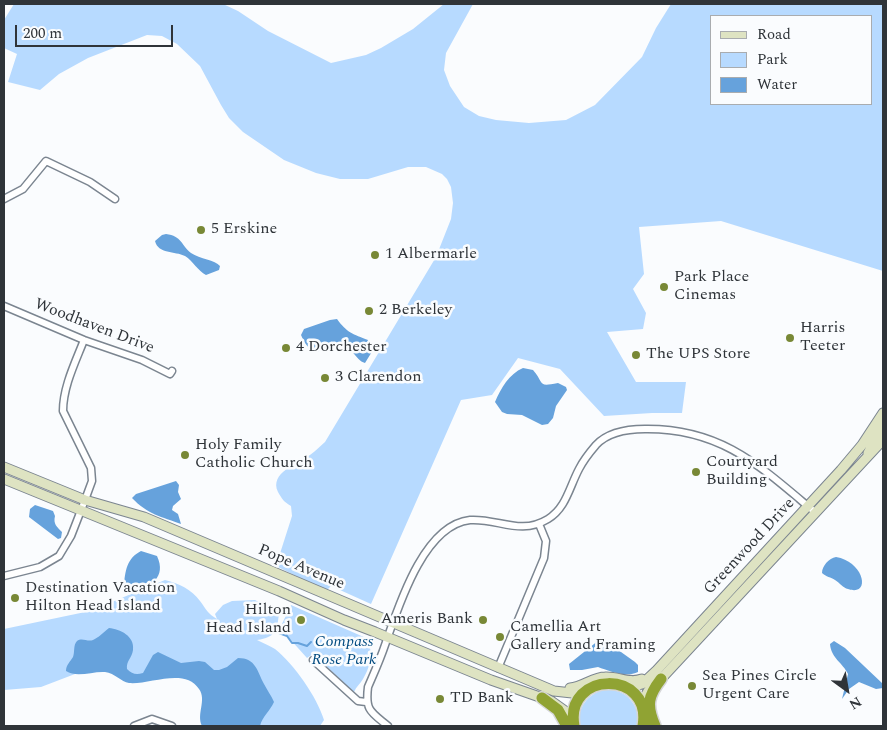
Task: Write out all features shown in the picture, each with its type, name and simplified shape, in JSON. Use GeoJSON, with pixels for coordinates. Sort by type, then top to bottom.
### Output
{"type":"FeatureCollection","features":[{"type":"Feature","properties":{"kind":"highway"},"geometry":{"type":"LineString","coordinates":[[655,726],[650,712],[649,698],[659,674]]}},
{"type":"Feature","properties":{"kind":"highway"},"geometry":{"type":"LineString","coordinates":[[571,725],[575,705],[581,694],[607,683],[628,688],[638,699],[642,708],[644,724]]}},
{"type":"Feature","properties":{"kind":"highway"},"geometry":{"type":"LineString","coordinates":[[542,698],[558,710],[571,725]]}},
{"type":"Feature","properties":{"kind":"main road","name":"Greenwood Drive"},"geometry":{"type":"LineString","coordinates":[[642,708],[647,690],[659,674],[853,456],[883,413]]}},
{"type":"Feature","properties":{"kind":"main road"},"geometry":{"type":"LineString","coordinates":[[866,460],[872,444],[883,425]]}},
{"type":"Feature","properties":{"kind":"main road","name":"Greenwood Drive"},"geometry":{"type":"LineString","coordinates":[[628,688],[642,684],[659,674],[816,513],[883,440]]}},
{"type":"Feature","properties":{"kind":"main road","name":"Pope Avenue"},"geometry":{"type":"LineString","coordinates":[[4,467],[85,500],[144,517],[498,668],[562,693],[587,690]]}},
{"type":"Feature","properties":{"kind":"main road","name":"Pope Avenue"},"geometry":{"type":"LineString","coordinates":[[4,479],[491,680],[542,698]]}},
{"type":"Feature","properties":{"kind":"main road"},"geometry":{"type":"LineString","coordinates":[[218,567],[226,552]]}},
{"type":"Feature","properties":{"kind":"main road"},"geometry":{"type":"LineString","coordinates":[[543,685],[573,688],[595,679],[606,677],[635,682],[659,674]]}},
{"type":"Feature","properties":{"kind":"street"},"geometry":{"type":"LineString","coordinates":[[4,199],[23,189],[46,161],[90,182],[116,200]]}},
{"type":"Feature","properties":{"kind":"street","name":"Woodhaven Drive"},"geometry":{"type":"LineString","coordinates":[[4,306],[84,340],[142,360],[170,374],[172,372]]}},
{"type":"Feature","properties":{"kind":"street"},"geometry":{"type":"LineString","coordinates":[[4,576],[40,567],[59,556],[70,536],[92,481],[91,468],[63,411],[63,400],[68,383],[84,340]]}},
{"type":"Feature","properties":{"kind":"street"},"geometry":{"type":"LineString","coordinates":[[388,726],[371,712],[366,702],[368,687],[419,561],[430,545],[454,526],[470,520],[521,527],[539,524],[554,515],[562,507],[579,469],[596,444],[614,433],[636,429],[690,433],[719,442],[758,466],[816,513]]}},
{"type":"Feature","properties":{"kind":"street"},"geometry":{"type":"LineString","coordinates":[[498,668],[544,558],[546,541],[539,524]]}},
{"type":"Feature","properties":{"kind":"street"},"geometry":{"type":"LineString","coordinates":[[313,660],[358,701],[366,702]]}},
{"type":"Feature","properties":{"kind":"street"},"geometry":{"type":"LineString","coordinates":[[134,726],[152,719],[172,726]]}},
{"type":"Feature","properties":{"kind":"green space"},"geometry":{"type":"Polygon","coordinates":[[[14,4],[223,4],[238,11],[268,31],[331,63],[366,55],[381,48],[413,29],[444,4],[473,4],[446,53],[444,70],[450,86],[464,107],[479,116],[496,120],[529,123],[566,120],[595,105],[642,57],[656,28],[671,4],[883,4],[883,271],[721,221],[639,227],[644,274],[633,289],[646,313],[643,329],[607,332],[636,382],[686,382],[682,413],[604,416],[560,369],[518,358],[492,395],[461,400],[371,604],[331,586],[326,591],[276,566],[292,516],[291,506],[282,498],[276,485],[281,474],[286,469],[310,455],[325,442],[436,257],[451,219],[453,203],[451,187],[447,179],[442,174],[426,167],[408,167],[368,179],[340,179],[316,173],[284,160],[243,132],[229,118],[200,66],[177,44],[162,36],[147,35],[88,58],[59,74],[40,90],[8,82],[17,54],[4,48],[4,20],[14,4]]]}},
{"type":"Feature","properties":{"kind":"green space"},"geometry":{"type":"Polygon","coordinates":[[[165,580],[189,590],[209,613],[217,619],[215,614],[223,605],[232,601],[255,600],[279,613],[276,629],[272,635],[257,640],[275,649],[282,655],[304,682],[321,711],[324,720],[320,726],[228,726],[202,672],[134,680],[109,661],[41,687],[4,690],[4,629],[90,611],[165,580]]]}},
{"type":"Feature","properties":{"kind":"green space","name":"Compass Rose Park"},"geometry":{"type":"Polygon","coordinates":[[[291,605],[366,638],[371,653],[370,663],[366,674],[354,692],[313,654],[307,658],[280,628],[291,605]]]}},
{"type":"Feature","properties":{"kind":"green space"},"geometry":{"type":"Polygon","coordinates":[[[605,689],[626,695],[637,711],[638,726],[579,726],[580,713],[584,703],[588,698],[605,689]]]}},
{"type":"Feature","properties":{"kind":"water"},"geometry":{"type":"Polygon","coordinates":[[[166,234],[178,239],[191,253],[218,264],[220,266],[219,270],[206,275],[185,256],[167,252],[160,248],[155,241],[166,234]]]}},
{"type":"Feature","properties":{"kind":"water"},"geometry":{"type":"Polygon","coordinates":[[[337,319],[347,330],[368,340],[373,350],[365,363],[341,342],[317,352],[305,344],[301,335],[304,329],[337,319]]]}},
{"type":"Feature","properties":{"kind":"water"},"geometry":{"type":"Polygon","coordinates":[[[523,368],[533,370],[544,384],[558,383],[566,387],[567,390],[556,406],[553,418],[548,424],[542,425],[522,415],[502,412],[495,402],[506,382],[523,368]]]}},
{"type":"Feature","properties":{"kind":"water"},"geometry":{"type":"Polygon","coordinates":[[[176,481],[179,485],[178,492],[181,499],[173,506],[172,510],[178,514],[181,524],[149,511],[132,498],[136,494],[176,481]]]}},
{"type":"Feature","properties":{"kind":"water"},"geometry":{"type":"Polygon","coordinates":[[[35,505],[53,511],[55,523],[62,532],[61,538],[58,539],[29,517],[30,509],[35,505]]]}},
{"type":"Feature","properties":{"kind":"water"},"geometry":{"type":"Polygon","coordinates":[[[141,551],[157,556],[160,570],[158,576],[151,584],[133,593],[124,586],[125,575],[130,561],[141,551]]]}},
{"type":"Feature","properties":{"kind":"water"},"geometry":{"type":"Polygon","coordinates":[[[836,557],[846,560],[859,571],[862,584],[860,588],[855,590],[846,588],[822,573],[826,563],[836,557]]]}},
{"type":"Feature","properties":{"kind":"water"},"geometry":{"type":"Polygon","coordinates":[[[109,628],[126,634],[132,641],[133,650],[127,669],[132,673],[143,673],[153,655],[158,652],[181,663],[205,662],[214,670],[227,667],[238,658],[249,660],[255,666],[274,702],[260,726],[202,726],[200,721],[201,693],[193,683],[185,679],[166,678],[129,683],[105,672],[75,674],[66,671],[67,665],[73,657],[77,641],[81,639],[93,640],[109,628]]]}},
{"type":"Feature","properties":{"kind":"water"},"geometry":{"type":"Polygon","coordinates":[[[599,640],[607,642],[635,662],[638,665],[638,672],[623,674],[598,667],[570,670],[569,664],[599,640]]]}},
{"type":"Feature","properties":{"kind":"water"},"geometry":{"type":"Polygon","coordinates":[[[834,641],[845,648],[883,684],[883,688],[876,689],[859,682],[849,689],[842,699],[848,674],[831,649],[830,644],[834,641]]]}},
{"type":"Feature","properties":{"kind":"waterway"},"geometry":{"type":"LineString","coordinates":[[276,632],[287,636],[292,643],[307,646],[311,642]]}},
{"type":"Feature","properties":{"kind":"place","name":"5 Erskine"},"geometry":{"type":"Point","coordinates":[201,230]}},
{"type":"Feature","properties":{"kind":"place","name":"1 Albermarle"},"geometry":{"type":"Point","coordinates":[375,255]}},
{"type":"Feature","properties":{"kind":"place","name":"Park Place Cinemas"},"geometry":{"type":"Point","coordinates":[664,287]}},
{"type":"Feature","properties":{"kind":"place","name":"2 Berkeley"},"geometry":{"type":"Point","coordinates":[369,311]}},
{"type":"Feature","properties":{"kind":"place","name":"Harris Teeter"},"geometry":{"type":"Point","coordinates":[790,338]}},
{"type":"Feature","properties":{"kind":"place","name":"4 Dorchester"},"geometry":{"type":"Point","coordinates":[286,348]}},
{"type":"Feature","properties":{"kind":"place","name":"The UPS Store"},"geometry":{"type":"Point","coordinates":[636,355]}},
{"type":"Feature","properties":{"kind":"place","name":"3 Clarendon"},"geometry":{"type":"Point","coordinates":[325,378]}},
{"type":"Feature","properties":{"kind":"place","name":"Holy Family Catholic Church"},"geometry":{"type":"Point","coordinates":[185,455]}},
{"type":"Feature","properties":{"kind":"place","name":"Courtyard Building"},"geometry":{"type":"Point","coordinates":[696,472]}},
{"type":"Feature","properties":{"kind":"place","name":"Destination Vacation Hilton Head Island"},"geometry":{"type":"Point","coordinates":[15,598]}},
{"type":"Feature","properties":{"kind":"place","name":"Hilton Head Island"},"geometry":{"type":"Point","coordinates":[301,620]}},
{"type":"Feature","properties":{"kind":"place","name":"Ameris Bank"},"geometry":{"type":"Point","coordinates":[483,620]}},
{"type":"Feature","properties":{"kind":"place","name":"Camellia Art Gallery and Framing"},"geometry":{"type":"Point","coordinates":[500,637]}},
{"type":"Feature","properties":{"kind":"place","name":"Sea Pines Circle Urgent Care"},"geometry":{"type":"Point","coordinates":[692,686]}},
{"type":"Feature","properties":{"kind":"place","name":"TD Bank"},"geometry":{"type":"Point","coordinates":[440,699]}}]}
